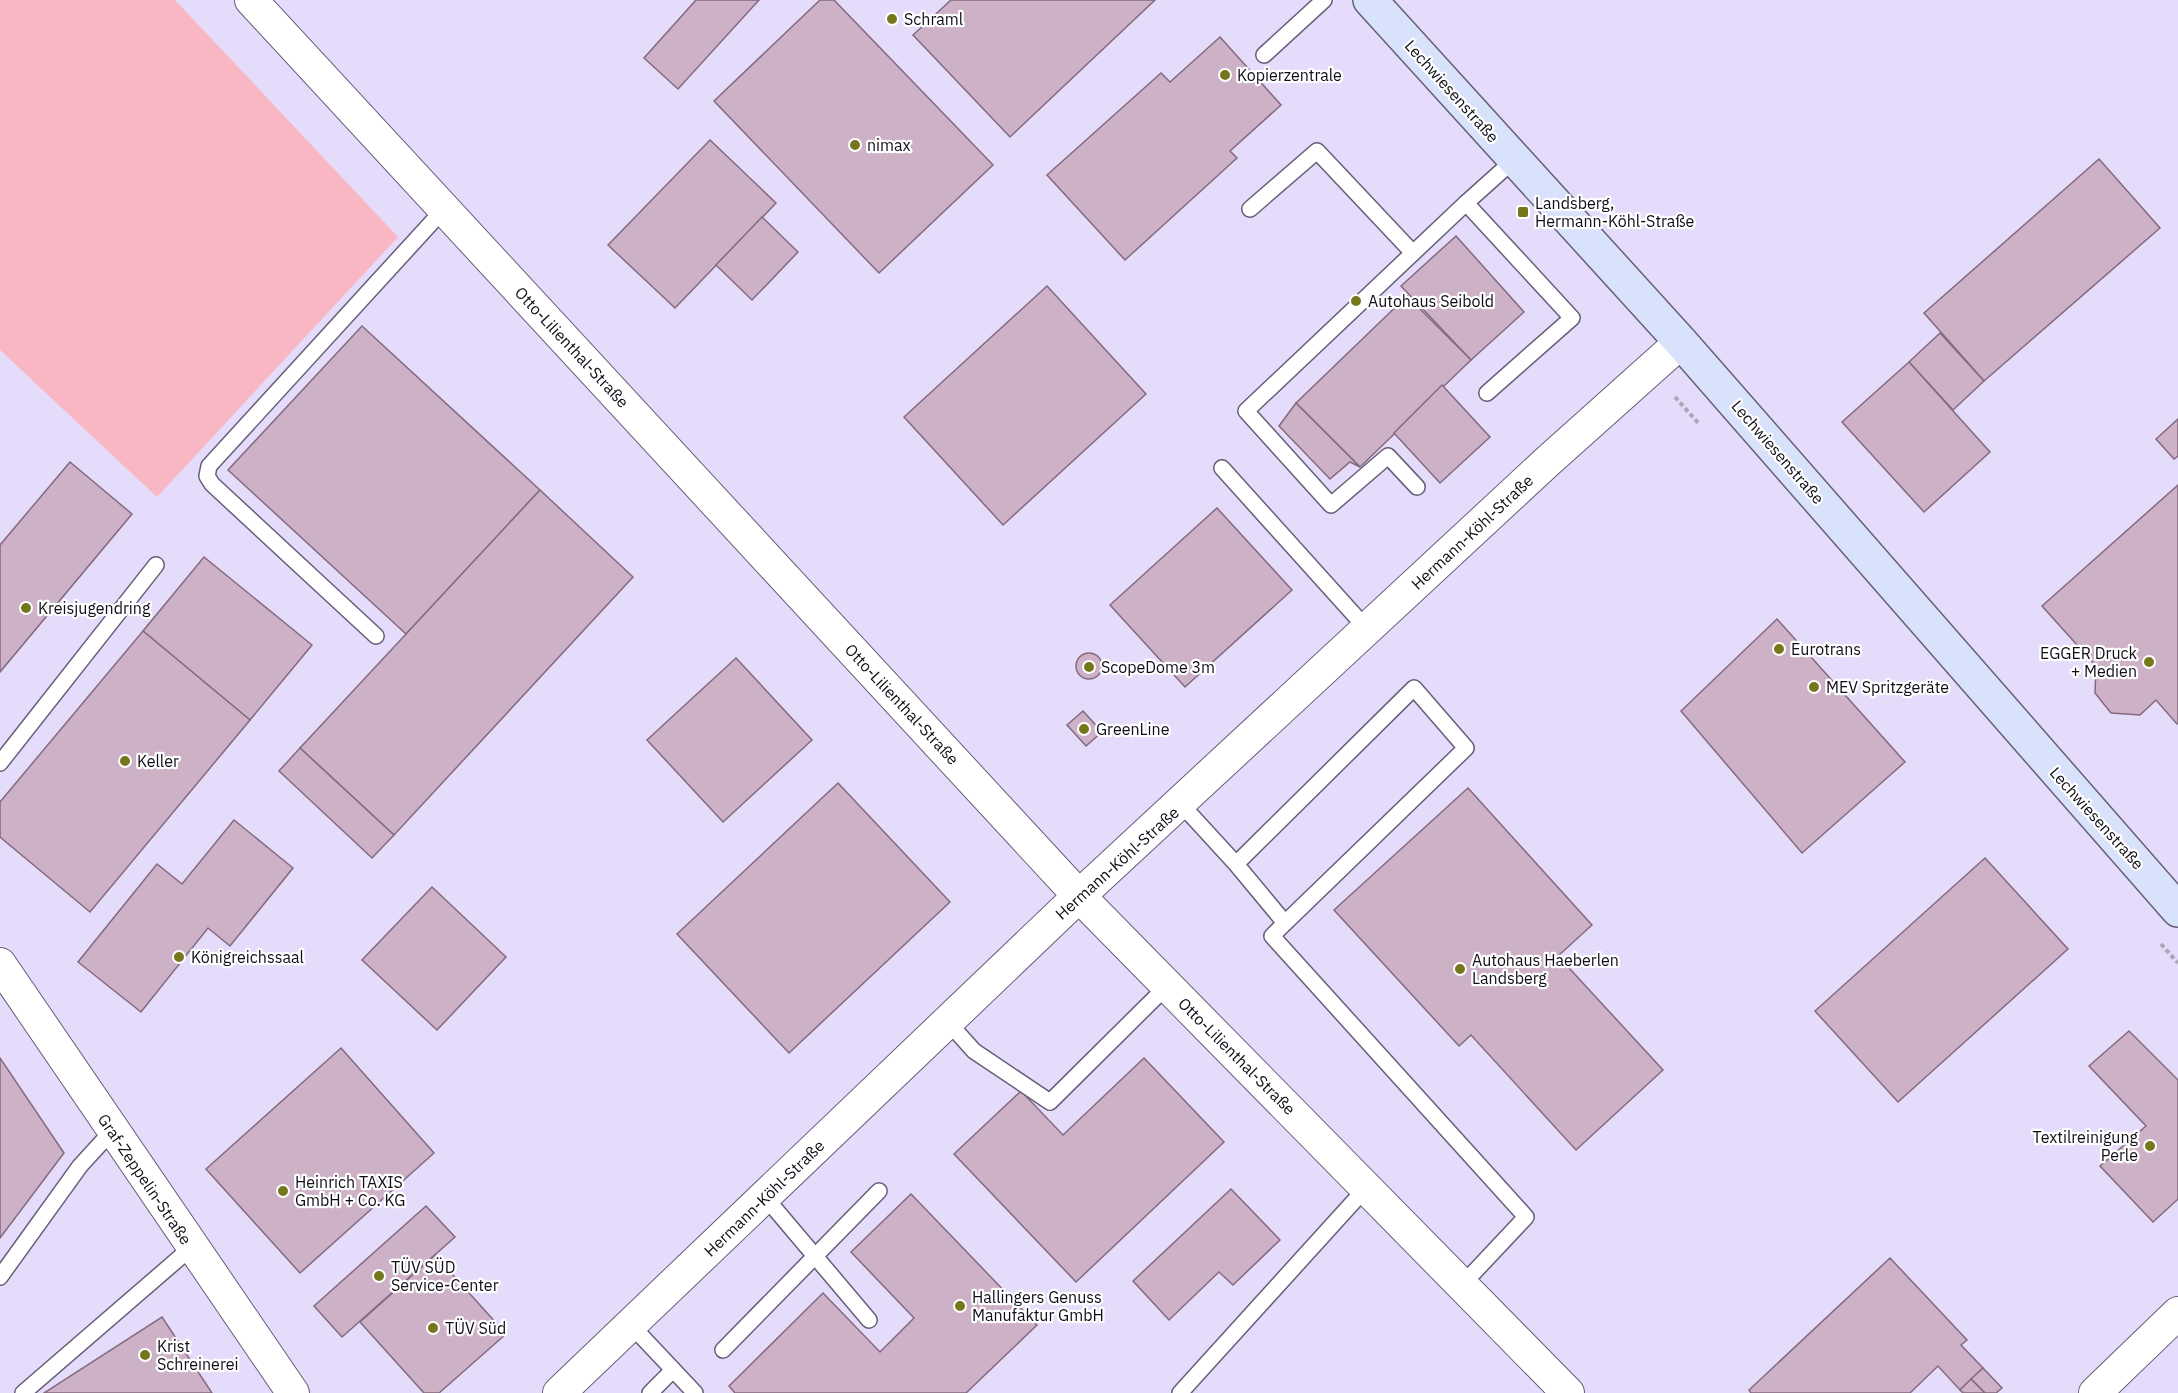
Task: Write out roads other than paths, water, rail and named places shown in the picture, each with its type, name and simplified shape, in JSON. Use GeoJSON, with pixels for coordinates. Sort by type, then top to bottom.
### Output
{"type":"FeatureCollection","features":[{"type":"Feature","properties":{"kind":"street","name":"Otto-Lilienthal-Straße"},"geometry":{"type":"LineString","coordinates":[[251,0],[1079,896],[1568,1393]]}},
{"type":"Feature","properties":{"kind":"street","name":"Lechwiesenstraße"},"geometry":{"type":"LineString","coordinates":[[1370,0],[1681,342],[2178,910]]}},
{"type":"Feature","properties":{"kind":"street","name":"Hermann-Köhl-Straße"},"geometry":{"type":"LineString","coordinates":[[560,1393],[1079,896],[1181,804],[1548,461],[1681,342]]}},
{"type":"Feature","properties":{"kind":"street","name":"Graf-Zeppelin-Straße"},"geometry":{"type":"LineString","coordinates":[[0,964],[293,1393]]}},
{"type":"Feature","properties":{"kind":"street"},"geometry":{"type":"LineString","coordinates":[[2095,1393],[2178,1313]]}},
{"type":"Feature","properties":{"kind":"lane"},"geometry":{"type":"LineString","coordinates":[[1264,55],[1324,0]]}},
{"type":"Feature","properties":{"kind":"lane"},"geometry":{"type":"LineString","coordinates":[[1250,209],[1317,151],[1413,253]]}},
{"type":"Feature","properties":{"kind":"lane"},"geometry":{"type":"LineString","coordinates":[[1417,487],[1388,456],[1331,505],[1246,411],[1515,159]]}},
{"type":"Feature","properties":{"kind":"lane"},"geometry":{"type":"LineString","coordinates":[[1466,203],[1572,318],[1487,393]]}},
{"type":"Feature","properties":{"kind":"lane"},"geometry":{"type":"LineString","coordinates":[[376,636],[212,484],[207,476],[209,466],[444,209]]}},
{"type":"Feature","properties":{"kind":"lane"},"geometry":{"type":"LineString","coordinates":[[1222,468],[1367,630]]}},
{"type":"Feature","properties":{"kind":"lane"},"geometry":{"type":"LineString","coordinates":[[0,763],[156,565]]}},
{"type":"Feature","properties":{"kind":"lane"},"geometry":{"type":"LineString","coordinates":[[1236,864],[1414,688],[1466,748],[1272,936],[1526,1217],[1462,1285]]}},
{"type":"Feature","properties":{"kind":"lane"},"geometry":{"type":"LineString","coordinates":[[1181,804],[1236,864],[1285,923]]}},
{"type":"Feature","properties":{"kind":"lane"},"geometry":{"type":"LineString","coordinates":[[948,1022],[974,1050],[1050,1102],[1167,986]]}},
{"type":"Feature","properties":{"kind":"lane"},"geometry":{"type":"LineString","coordinates":[[0,1277],[80,1166],[112,1131]]}},
{"type":"Feature","properties":{"kind":"lane"},"geometry":{"type":"LineString","coordinates":[[1180,1393],[1366,1188]]}},
{"type":"Feature","properties":{"kind":"lane"},"geometry":{"type":"LineString","coordinates":[[723,1350],[879,1191]]}},
{"type":"Feature","properties":{"kind":"lane"},"geometry":{"type":"LineString","coordinates":[[765,1197],[869,1320]]}},
{"type":"Feature","properties":{"kind":"lane"},"geometry":{"type":"LineString","coordinates":[[23,1393],[192,1247]]}},
{"type":"Feature","properties":{"kind":"lane"},"geometry":{"type":"LineString","coordinates":[[631,1324],[695,1393]]}},
{"type":"Feature","properties":{"kind":"lane"},"geometry":{"type":"LineString","coordinates":[[650,1393],[673,1370]]}},
{"type":"Feature","properties":{"kind":"place","name":"Schraml"},"geometry":{"type":"Point","coordinates":[892,19]}},
{"type":"Feature","properties":{"kind":"place","name":"Kopierzentrale"},"geometry":{"type":"Point","coordinates":[1225,75]}},
{"type":"Feature","properties":{"kind":"place","name":"nimax"},"geometry":{"type":"Point","coordinates":[855,145]}},
{"type":"Feature","properties":{"kind":"place","name":"Landsberg, Hermann-Köhl-Straße"},"geometry":{"type":"Point","coordinates":[1523,212]}},
{"type":"Feature","properties":{"kind":"place","name":"Autohaus Seibold"},"geometry":{"type":"Point","coordinates":[1356,301]}},
{"type":"Feature","properties":{"kind":"place","name":"Kreisjugendring"},"geometry":{"type":"Point","coordinates":[26,608]}},
{"type":"Feature","properties":{"kind":"place","name":"Eurotrans"},"geometry":{"type":"Point","coordinates":[1779,649]}},
{"type":"Feature","properties":{"kind":"place","name":"EGGER Druck + Medien"},"geometry":{"type":"Point","coordinates":[2149,662]}},
{"type":"Feature","properties":{"kind":"place","name":"ScopeDome 3m"},"geometry":{"type":"Point","coordinates":[1089,667]}},
{"type":"Feature","properties":{"kind":"place","name":"MEV Spritzgeräte"},"geometry":{"type":"Point","coordinates":[1814,687]}},
{"type":"Feature","properties":{"kind":"place","name":"GreenLine"},"geometry":{"type":"Point","coordinates":[1084,729]}},
{"type":"Feature","properties":{"kind":"place","name":"Keller"},"geometry":{"type":"Point","coordinates":[125,761]}},
{"type":"Feature","properties":{"kind":"place","name":"Königreichssaal"},"geometry":{"type":"Point","coordinates":[179,957]}},
{"type":"Feature","properties":{"kind":"place","name":"Autohaus Haeberlen Landsberg"},"geometry":{"type":"Point","coordinates":[1460,969]}},
{"type":"Feature","properties":{"kind":"place","name":"Textilreinigung Perle"},"geometry":{"type":"Point","coordinates":[2150,1146]}},
{"type":"Feature","properties":{"kind":"place","name":"Heinrich TAXIS GmbH + Co. KG"},"geometry":{"type":"Point","coordinates":[283,1191]}},
{"type":"Feature","properties":{"kind":"place","name":"TÜV SÜD Service-Center"},"geometry":{"type":"Point","coordinates":[379,1276]}},
{"type":"Feature","properties":{"kind":"place","name":"Hallingers Genuss Manufaktur GmbH"},"geometry":{"type":"Point","coordinates":[960,1306]}},
{"type":"Feature","properties":{"kind":"place","name":"TÜV Süd"},"geometry":{"type":"Point","coordinates":[433,1328]}},
{"type":"Feature","properties":{"kind":"place","name":"Krist Schreinerei"},"geometry":{"type":"Point","coordinates":[145,1355]}}]}
